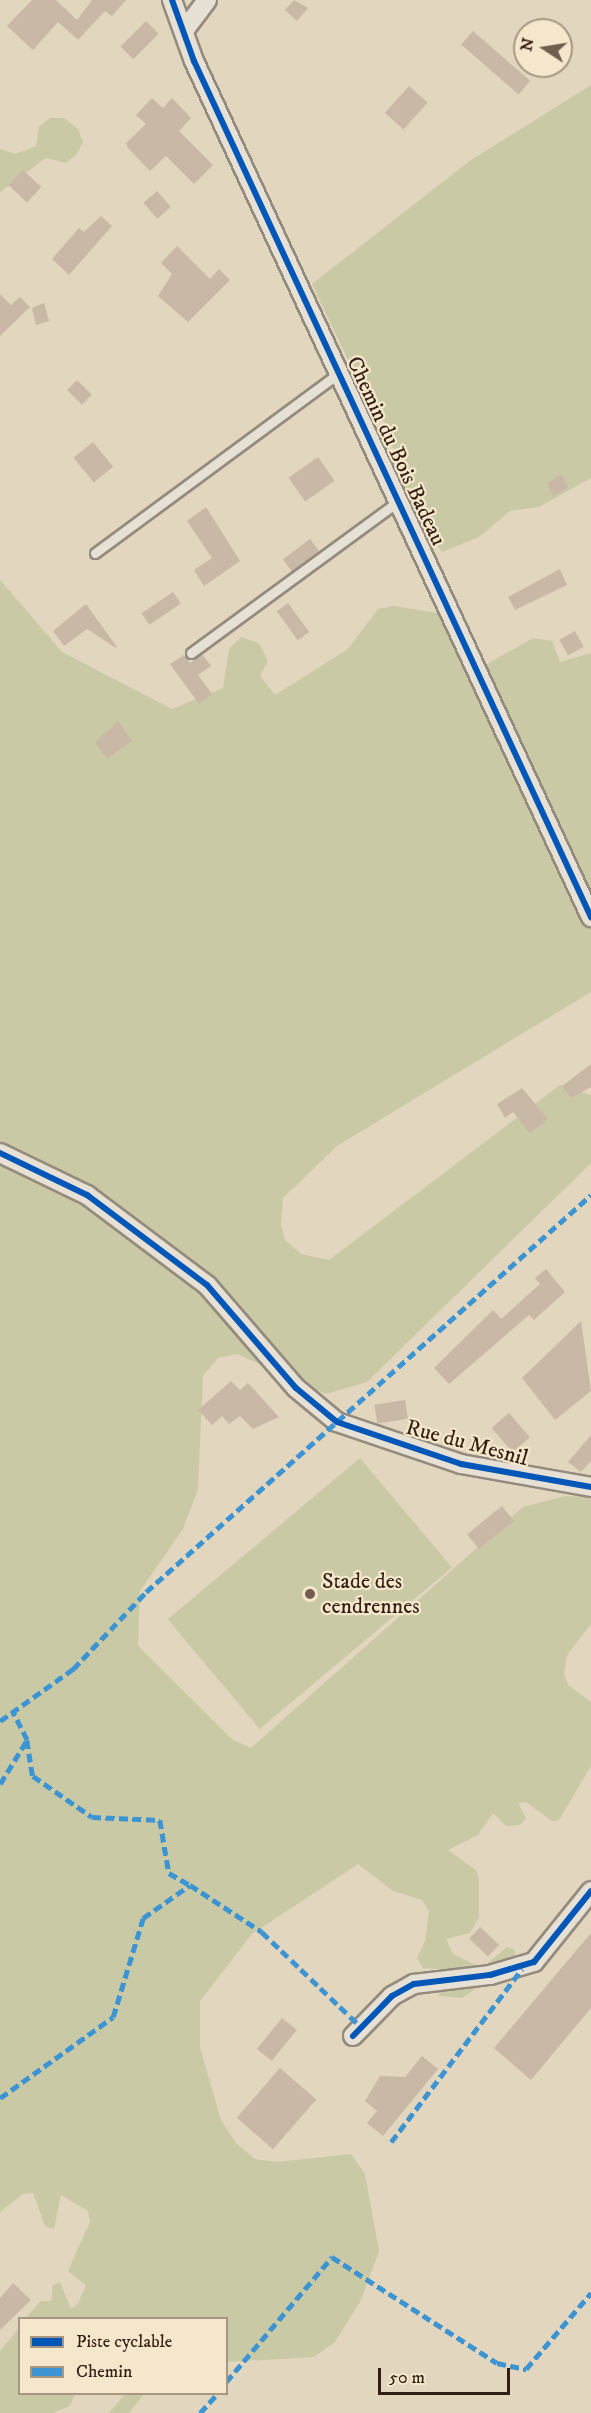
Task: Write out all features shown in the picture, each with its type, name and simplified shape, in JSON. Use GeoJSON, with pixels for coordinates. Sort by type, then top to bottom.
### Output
{"type":"FeatureCollection","features":[{"type":"Feature","properties":{"kind":"street","name":"Chemin du Bois Badeau"},"geometry":{"type":"LineString","coordinates":[[172,0],[186,28],[194,61],[591,916]]}},
{"type":"Feature","properties":{"kind":"street"},"geometry":{"type":"LineString","coordinates":[[186,28],[207,0]]}},
{"type":"Feature","properties":{"kind":"street","name":"Rue du Mesnil"},"geometry":{"type":"LineString","coordinates":[[0,1153],[87,1196],[207,1285],[296,1388],[338,1422],[453,1462],[591,1487]]}},
{"type":"Feature","properties":{"kind":"street"},"geometry":{"type":"LineString","coordinates":[[353,2036],[392,1996],[414,1984],[490,1975],[534,1962],[591,1891]]}},
{"type":"Feature","properties":{"kind":"lane"},"geometry":{"type":"LineString","coordinates":[[95,553],[340,372]]}},
{"type":"Feature","properties":{"kind":"lane"},"geometry":{"type":"LineString","coordinates":[[191,653],[399,501]]}},
{"type":"Feature","properties":{"kind":"green space"},"geometry":{"type":"Polygon","coordinates":[[[591,85],[591,478],[539,507],[510,511],[479,537],[442,552],[404,500],[405,459],[389,444],[385,422],[375,417],[312,284],[471,160],[591,85]]]}},
{"type":"Feature","properties":{"kind":"green space"},"geometry":{"type":"Polygon","coordinates":[[[50,118],[64,118],[78,129],[83,142],[76,155],[66,163],[46,158],[0,192],[0,149],[16,154],[36,146],[39,127],[50,118]]]}},
{"type":"Feature","properties":{"kind":"green space"},"geometry":{"type":"Polygon","coordinates":[[[0,580],[62,652],[172,709],[223,688],[229,649],[241,637],[259,643],[268,661],[260,676],[275,695],[348,649],[378,609],[394,606],[437,613],[458,629],[473,672],[533,638],[552,641],[560,662],[591,653],[591,992],[337,1146],[283,1198],[281,1225],[285,1240],[301,1254],[329,1260],[560,1085],[591,1095],[591,1163],[367,1382],[326,1394],[237,1354],[218,1358],[203,1376],[198,1489],[183,1529],[140,1591],[138,1646],[233,1740],[251,1748],[523,1507],[565,1496],[591,1497],[591,1624],[567,1655],[564,1674],[568,1685],[591,1702],[591,1766],[559,1820],[552,1821],[526,1802],[518,1803],[526,1818],[520,1825],[506,1826],[493,1813],[478,1835],[448,1850],[477,1871],[479,1880],[479,1917],[470,1933],[446,1939],[453,1954],[482,1968],[507,1947],[515,1950],[514,1963],[462,1998],[439,1996],[439,1989],[464,1971],[423,1968],[417,1958],[425,1941],[429,1911],[422,1900],[393,1891],[358,1864],[252,1934],[200,2001],[200,2048],[221,2120],[236,2143],[255,2159],[277,2162],[351,2154],[365,2174],[379,2251],[361,2300],[335,2342],[314,2357],[228,2362],[228,2317],[27,2317],[41,2301],[51,2301],[53,2285],[60,2282],[71,2309],[78,2304],[86,2285],[68,2271],[90,2222],[88,2211],[61,2195],[54,2229],[45,2226],[33,2193],[23,2194],[0,2212],[0,580]]]}},
{"type":"Feature","properties":{"kind":"green space","name":"Stade des cendrennes"},"geometry":{"type":"Polygon","coordinates":[[[360,1458],[452,1568],[260,1729],[168,1619],[360,1458]]]}},
{"type":"Feature","properties":{"kind":"green space"},"geometry":{"type":"Polygon","coordinates":[[[18,2329],[18,2395],[75,2395],[70,2406],[53,2413],[0,2413],[0,2351],[18,2329]]]}},
{"type":"Feature","properties":{"kind":"green space"},"geometry":{"type":"Polygon","coordinates":[[[124,2395],[143,2395],[129,2413],[109,2413],[124,2395]]]}},
{"type":"Feature","properties":{"kind":"building"},"geometry":{"type":"Polygon","coordinates":[[[32,0],[56,0],[77,20],[92,0],[126,0],[112,16],[105,11],[78,40],[58,22],[33,50],[7,26],[32,0]]]}},
{"type":"Feature","properties":{"kind":"building"},"geometry":{"type":"Polygon","coordinates":[[[294,0],[308,8],[297,21],[285,10],[294,0]]]}},
{"type":"Feature","properties":{"kind":"building"},"geometry":{"type":"Polygon","coordinates":[[[146,21],[159,34],[133,59],[121,46],[146,21]]]}},
{"type":"Feature","properties":{"kind":"building"},"geometry":{"type":"Polygon","coordinates":[[[473,31],[513,66],[513,78],[527,78],[530,81],[519,94],[461,45],[473,31]]]}},
{"type":"Feature","properties":{"kind":"building"},"geometry":{"type":"Polygon","coordinates":[[[409,86],[428,103],[403,129],[385,113],[409,86]]]}},
{"type":"Feature","properties":{"kind":"building"},"geometry":{"type":"Polygon","coordinates":[[[152,98],[163,108],[172,98],[191,118],[179,131],[213,165],[194,184],[166,156],[150,171],[128,148],[126,143],[146,124],[136,115],[152,98]]]}},
{"type":"Feature","properties":{"kind":"building"},"geometry":{"type":"Polygon","coordinates":[[[23,170],[41,187],[27,202],[9,185],[23,170]]]}},
{"type":"Feature","properties":{"kind":"building"},"geometry":{"type":"Polygon","coordinates":[[[157,191],[171,207],[157,219],[143,203],[157,191]]]}},
{"type":"Feature","properties":{"kind":"building"},"geometry":{"type":"Polygon","coordinates":[[[101,216],[112,226],[69,275],[52,259],[79,228],[84,232],[101,216]]]}},
{"type":"Feature","properties":{"kind":"building"},"geometry":{"type":"Polygon","coordinates":[[[177,246],[210,279],[219,269],[230,280],[188,322],[158,296],[172,274],[161,263],[177,246]]]}},
{"type":"Feature","properties":{"kind":"building"},"geometry":{"type":"Polygon","coordinates":[[[0,294],[11,305],[20,297],[30,307],[0,336],[0,294]]]}},
{"type":"Feature","properties":{"kind":"building"},"geometry":{"type":"Polygon","coordinates":[[[44,303],[49,321],[36,325],[32,308],[44,303]]]}},
{"type":"Feature","properties":{"kind":"building"},"geometry":{"type":"Polygon","coordinates":[[[77,380],[92,395],[82,405],[67,390],[77,380]]]}},
{"type":"Feature","properties":{"kind":"building"},"geometry":{"type":"Polygon","coordinates":[[[93,442],[113,467],[94,483],[74,458],[93,442]]]}},
{"type":"Feature","properties":{"kind":"building"},"geometry":{"type":"Polygon","coordinates":[[[318,457],[335,481],[305,501],[289,478],[318,457]]]}},
{"type":"Feature","properties":{"kind":"building"},"geometry":{"type":"Polygon","coordinates":[[[562,474],[568,488],[553,496],[547,483],[562,474]]]}},
{"type":"Feature","properties":{"kind":"building"},"geometry":{"type":"Polygon","coordinates":[[[206,507],[240,561],[204,586],[194,570],[212,558],[187,521],[206,507]]]}},
{"type":"Feature","properties":{"kind":"building"},"geometry":{"type":"Polygon","coordinates":[[[310,539],[319,551],[292,571],[283,559],[310,539]]]}},
{"type":"Feature","properties":{"kind":"building"},"geometry":{"type":"Polygon","coordinates":[[[560,569],[567,585],[515,610],[508,597],[560,569]]]}},
{"type":"Feature","properties":{"kind":"building"},"geometry":{"type":"Polygon","coordinates":[[[173,592],[181,604],[149,625],[141,613],[173,592]]]}},
{"type":"Feature","properties":{"kind":"building"},"geometry":{"type":"Polygon","coordinates":[[[288,603],[309,632],[298,640],[277,611],[288,603]]]}},
{"type":"Feature","properties":{"kind":"building"},"geometry":{"type":"Polygon","coordinates":[[[86,604],[116,648],[87,629],[64,646],[53,631],[86,604]]]}},
{"type":"Feature","properties":{"kind":"building"},"geometry":{"type":"Polygon","coordinates":[[[575,631],[584,647],[568,655],[559,640],[575,631]]]}},
{"type":"Feature","properties":{"kind":"building"},"geometry":{"type":"Polygon","coordinates":[[[202,654],[211,666],[198,675],[212,694],[199,704],[170,664],[184,655],[190,663],[202,654]]]}},
{"type":"Feature","properties":{"kind":"building"},"geometry":{"type":"Polygon","coordinates":[[[118,721],[132,741],[107,759],[95,742],[118,721]]]}},
{"type":"Feature","properties":{"kind":"building"},"geometry":{"type":"Polygon","coordinates":[[[591,1064],[591,1087],[571,1098],[562,1086],[591,1064]]]}},
{"type":"Feature","properties":{"kind":"building"},"geometry":{"type":"Polygon","coordinates":[[[522,1088],[548,1119],[530,1133],[513,1112],[505,1118],[497,1104],[522,1088]]]}},
{"type":"Feature","properties":{"kind":"building"},"geometry":{"type":"Polygon","coordinates":[[[546,1269],[565,1292],[534,1320],[529,1315],[449,1384],[434,1368],[493,1310],[501,1319],[540,1284],[535,1278],[546,1269]]]}},
{"type":"Feature","properties":{"kind":"building"},"geometry":{"type":"Polygon","coordinates":[[[581,1321],[591,1391],[555,1420],[522,1378],[581,1321]]]}},
{"type":"Feature","properties":{"kind":"building"},"geometry":{"type":"Polygon","coordinates":[[[231,1381],[240,1390],[248,1383],[279,1417],[253,1429],[240,1416],[229,1424],[222,1416],[212,1425],[198,1410],[231,1381]]]}},
{"type":"Feature","properties":{"kind":"building"},"geometry":{"type":"Polygon","coordinates":[[[405,1400],[408,1419],[377,1424],[374,1405],[405,1400]]]}},
{"type":"Feature","properties":{"kind":"building"},"geometry":{"type":"Polygon","coordinates":[[[509,1413],[530,1437],[513,1452],[492,1428],[509,1413]]]}},
{"type":"Feature","properties":{"kind":"building"},"geometry":{"type":"Polygon","coordinates":[[[591,1435],[591,1461],[581,1472],[568,1462],[591,1435]]]}},
{"type":"Feature","properties":{"kind":"building"},"geometry":{"type":"Polygon","coordinates":[[[502,1506],[514,1521],[479,1549],[467,1534],[502,1506]]]}},
{"type":"Feature","properties":{"kind":"building"},"geometry":{"type":"Polygon","coordinates":[[[480,1927],[499,1945],[488,1956],[469,1939],[480,1927]]]}},
{"type":"Feature","properties":{"kind":"building"},"geometry":{"type":"Polygon","coordinates":[[[591,1933],[591,2008],[531,2080],[494,2048],[591,1933]]]}},
{"type":"Feature","properties":{"kind":"building"},"geometry":{"type":"Polygon","coordinates":[[[282,2018],[297,2030],[272,2061],[257,2049],[282,2018]]]}},
{"type":"Feature","properties":{"kind":"building"},"geometry":{"type":"Polygon","coordinates":[[[422,2056],[438,2069],[383,2136],[367,2123],[377,2111],[365,2101],[380,2076],[405,2077],[422,2056]]]}},
{"type":"Feature","properties":{"kind":"building"},"geometry":{"type":"Polygon","coordinates":[[[280,2068],[316,2099],[273,2149],[237,2118],[280,2068]]]}},
{"type":"Feature","properties":{"kind":"building"},"geometry":{"type":"Polygon","coordinates":[[[13,2283],[31,2300],[0,2330],[0,2298],[13,2283]]]}},
{"type":"Feature","properties":{"kind":"marked path"},"geometry":{"type":"LineString","coordinates":[[0,1721],[73,1669],[146,1592],[591,1195]]}},
{"type":"Feature","properties":{"kind":"marked path"},"geometry":{"type":"LineString","coordinates":[[0,1784],[27,1740],[13,1712]]}},
{"type":"Feature","properties":{"kind":"marked path"},"geometry":{"type":"LineString","coordinates":[[27,1740],[33,1776],[92,1817],[160,1820],[169,1873],[190,1885]]}},
{"type":"Feature","properties":{"kind":"marked path"},"geometry":{"type":"LineString","coordinates":[[0,2098],[113,2017],[143,1918],[190,1885],[262,1932],[361,2027]]}},
{"type":"Feature","properties":{"kind":"marked path"},"geometry":{"type":"LineString","coordinates":[[391,2142],[522,1969]]}},
{"type":"Feature","properties":{"kind":"marked path"},"geometry":{"type":"LineString","coordinates":[[228,2380],[332,2257],[497,2363],[526,2369],[591,2293]]}},
{"type":"Feature","properties":{"kind":"marked path"},"geometry":{"type":"LineString","coordinates":[[200,2413],[216,2395]]}},
{"type":"Feature","properties":{"kind":"cycle path"},"geometry":{"type":"LineString","coordinates":[[172,0],[194,61],[591,917]]}},
{"type":"Feature","properties":{"kind":"cycle path"},"geometry":{"type":"LineString","coordinates":[[0,1153],[87,1195],[207,1285],[296,1388],[337,1422],[461,1464],[591,1487]]}},
{"type":"Feature","properties":{"kind":"cycle path"},"geometry":{"type":"LineString","coordinates":[[353,2036],[392,1996],[414,1984],[490,1975],[534,1962],[591,1891]]}},
{"type":"Feature","properties":{"kind":"place","name":"Stade des cendrennes"},"geometry":{"type":"Point","coordinates":[310,1594]}}]}
